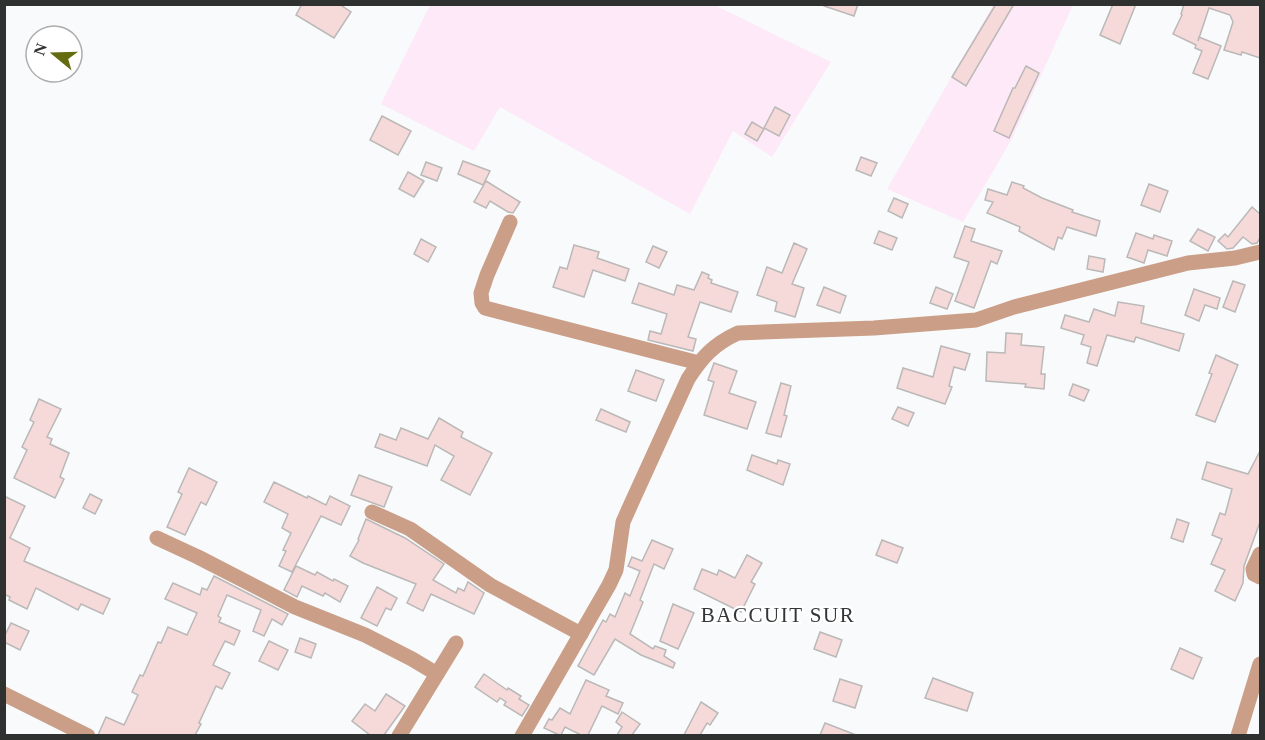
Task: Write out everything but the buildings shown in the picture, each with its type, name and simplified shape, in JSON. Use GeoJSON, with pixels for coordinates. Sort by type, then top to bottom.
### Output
{"type":"FeatureCollection","features":[{"type":"Feature","properties":{"kind":"street"},"geometry":{"type":"LineString","coordinates":[[510,222],[483,287],[482,303],[485,308],[699,363]]}},
{"type":"Feature","properties":{"kind":"street"},"geometry":{"type":"LineString","coordinates":[[522,735],[616,570],[623,522],[688,380],[699,363],[719,342],[738,333],[864,329],[976,320],[1014,306],[1188,263],[1235,258],[1260,252]]}},
{"type":"Feature","properties":{"kind":"street"},"geometry":{"type":"LineString","coordinates":[[372,512],[410,529],[482,580],[581,634]]}},
{"type":"Feature","properties":{"kind":"street"},"geometry":{"type":"LineString","coordinates":[[158,538],[295,607],[365,635],[436,674]]}},
{"type":"Feature","properties":{"kind":"street"},"geometry":{"type":"LineString","coordinates":[[1260,554],[1253,570],[1254,574],[1260,577]]}},
{"type":"Feature","properties":{"kind":"street"},"geometry":{"type":"LineString","coordinates":[[399,735],[456,644]]}},
{"type":"Feature","properties":{"kind":"street"},"geometry":{"type":"LineString","coordinates":[[1238,735],[1260,664]]}},
{"type":"Feature","properties":{"kind":"street"},"geometry":{"type":"LineString","coordinates":[[4,694],[88,735]]}},
{"type":"Feature","properties":{"kind":"shaded area"},"geometry":{"type":"Polygon","coordinates":[[[430,5],[714,5],[831,62],[772,157],[733,131],[690,214],[500,107],[474,151],[381,104],[430,5]]]}},
{"type":"Feature","properties":{"kind":"shaded area"},"geometry":{"type":"Polygon","coordinates":[[[993,5],[1073,5],[1012,139],[963,222],[887,189],[993,5]]]}},
{"type":"Feature","properties":{"kind":"district","name":"BACCUIT SUR"},"geometry":{"type":"Point","coordinates":[778,615]}}]}
